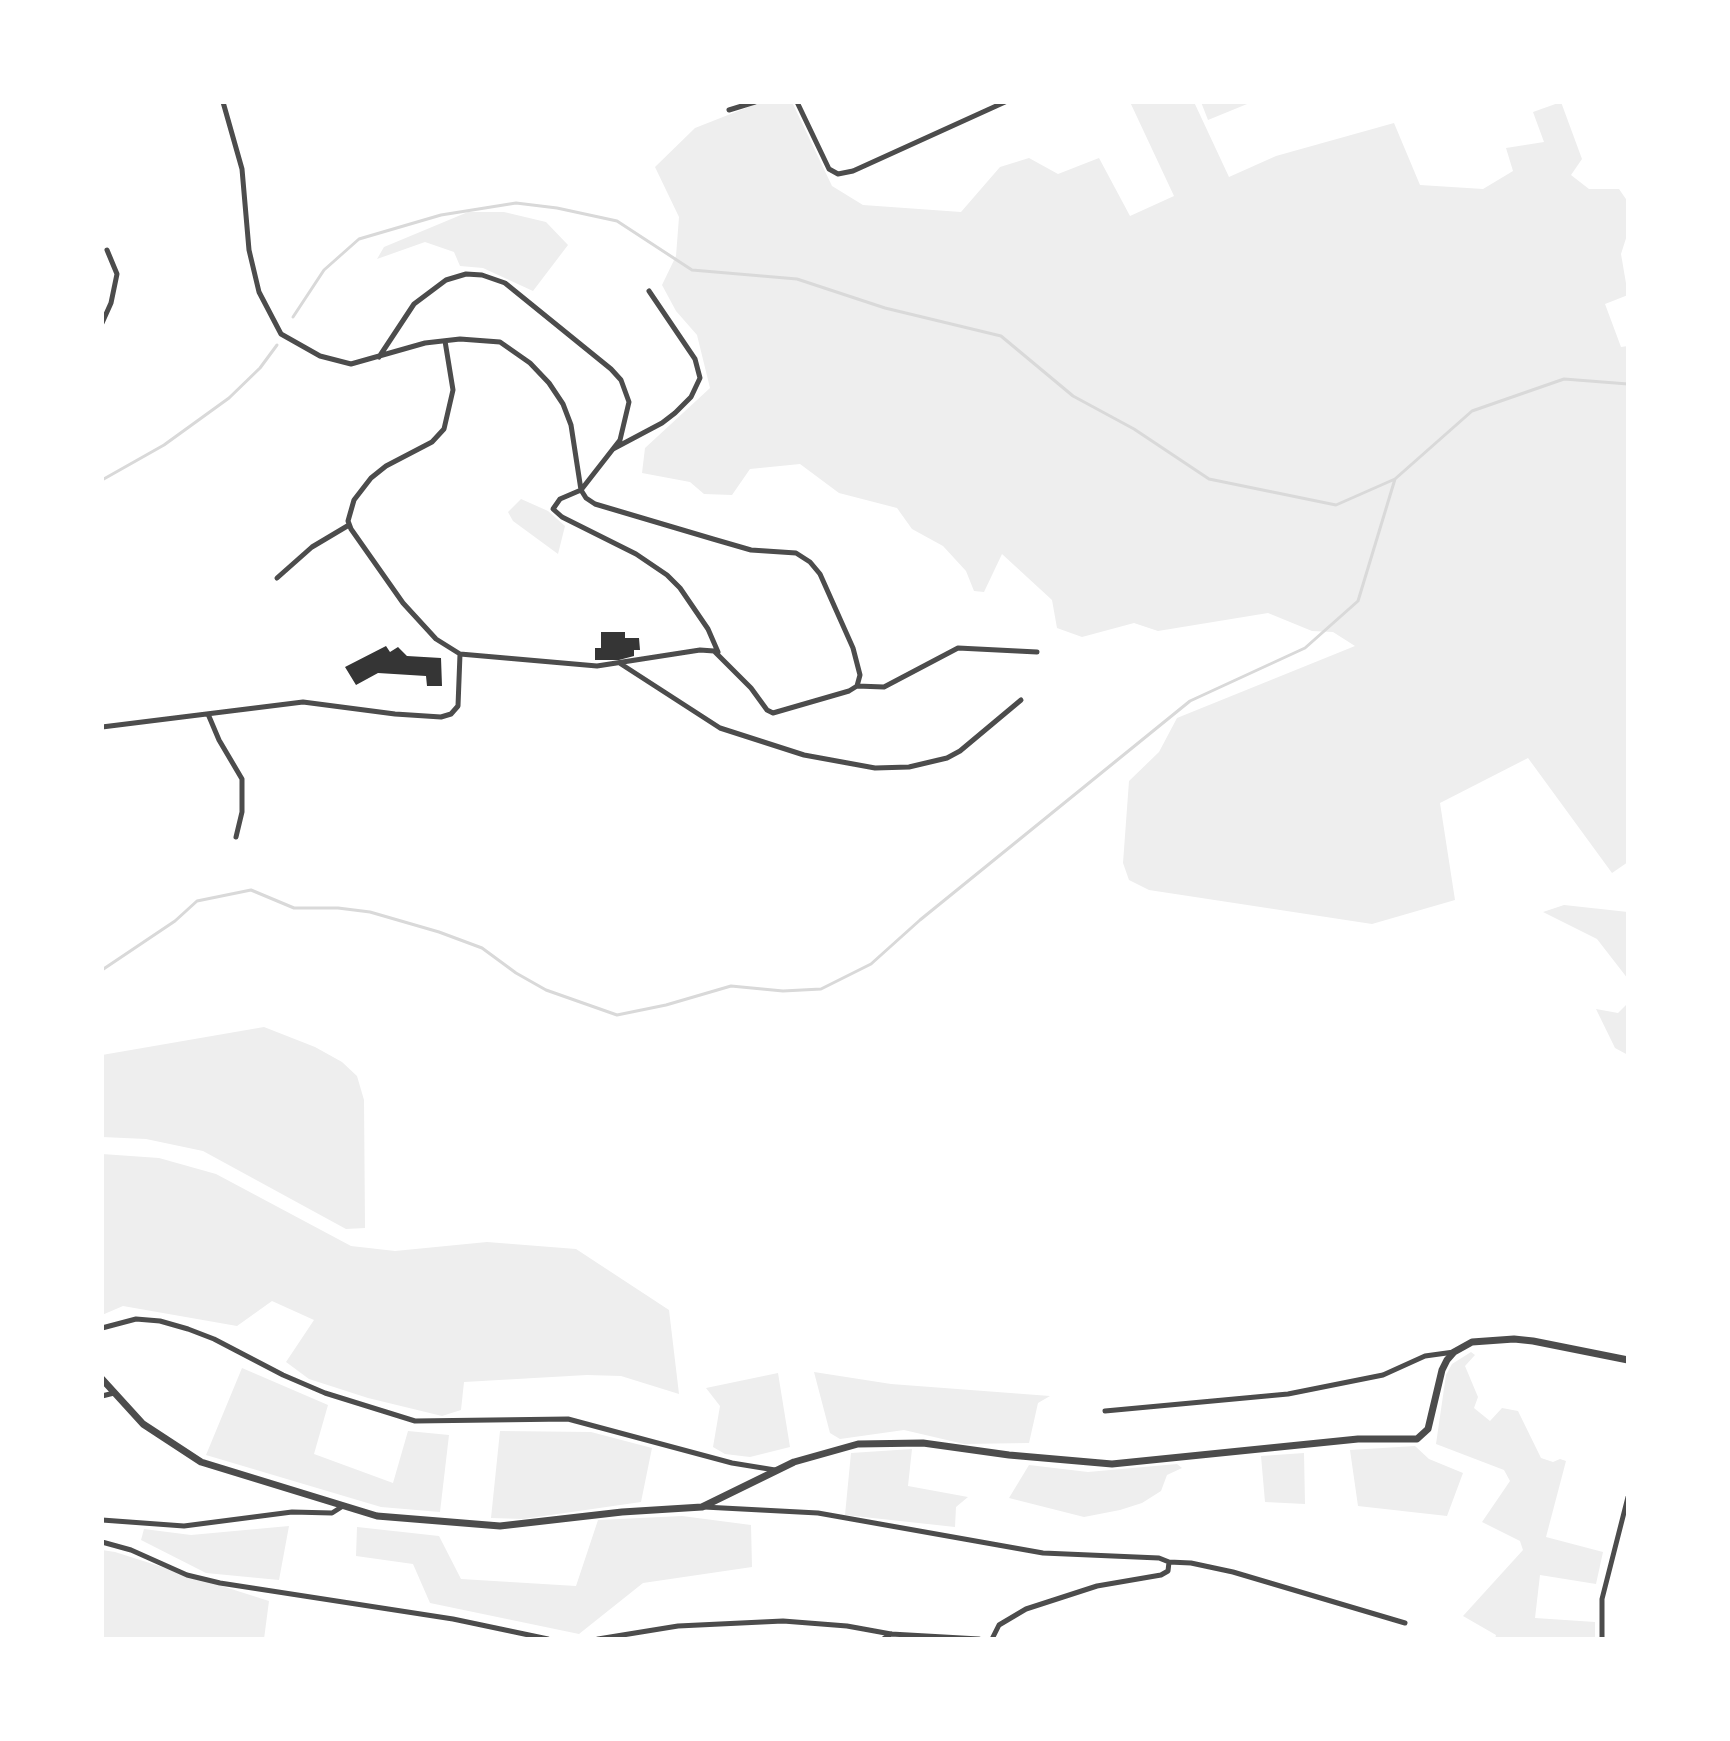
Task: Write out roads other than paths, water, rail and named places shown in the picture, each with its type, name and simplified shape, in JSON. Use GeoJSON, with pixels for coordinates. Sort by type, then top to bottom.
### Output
{"type":"FeatureCollection","features":[{"type":"Feature","properties":{"kind":"street"},"geometry":{"type":"LineString","coordinates":[[223,102],[242,169],[249,250],[260,292],[278,330],[320,356],[335,362],[351,364],[425,343],[445,340],[477,338],[500,342],[530,363],[549,383],[562,404],[570,425],[580,490],[595,504],[751,550],[777,550],[803,556],[820,574],[853,648],[860,675],[857,686]]}},
{"type":"Feature","properties":{"kind":"street"},"geometry":{"type":"LineString","coordinates":[[729,110],[755,102]]}},
{"type":"Feature","properties":{"kind":"street"},"geometry":{"type":"LineString","coordinates":[[797,102],[829,169],[838,174],[853,171],[1005,102]]}},
{"type":"Feature","properties":{"kind":"street"},"geometry":{"type":"LineString","coordinates":[[102,323],[111,303],[117,274],[107,250]]}},
{"type":"Feature","properties":{"kind":"street"},"geometry":{"type":"LineString","coordinates":[[379,357],[414,303],[446,280],[466,274],[482,274],[505,284],[621,380],[629,402],[625,427],[613,449],[580,490],[560,499],[554,509],[562,517],[636,554],[667,575],[680,588],[708,629],[718,653],[751,688],[769,712],[778,712],[826,698],[857,686],[884,687],[958,648],[1037,652]]}},
{"type":"Feature","properties":{"kind":"street"},"geometry":{"type":"LineString","coordinates":[[613,449],[662,423],[675,413],[691,397],[699,378],[695,359],[649,291]]}},
{"type":"Feature","properties":{"kind":"street"},"geometry":{"type":"LineString","coordinates":[[445,340],[453,390],[444,429],[432,442],[386,466],[371,478],[359,491],[350,507],[349,525],[411,611],[436,639],[460,654],[597,666],[700,650],[718,653]]}},
{"type":"Feature","properties":{"kind":"street"},"geometry":{"type":"LineString","coordinates":[[277,578],[312,547],[349,525]]}},
{"type":"Feature","properties":{"kind":"street"},"geometry":{"type":"LineString","coordinates":[[102,727],[303,702],[395,714],[446,716],[456,710],[460,702],[460,654]]}},
{"type":"Feature","properties":{"kind":"street"},"geometry":{"type":"LineString","coordinates":[[620,663],[720,728],[804,755],[875,768],[909,767],[947,758],[1021,700]]}},
{"type":"Feature","properties":{"kind":"street"},"geometry":{"type":"LineString","coordinates":[[208,714],[219,740],[242,779],[242,812],[236,837]]}},
{"type":"Feature","properties":{"kind":"street"},"geometry":{"type":"LineString","coordinates":[[102,1328],[136,1318],[160,1321],[188,1329],[214,1339],[283,1375],[325,1393],[415,1421],[568,1419],[732,1463],[776,1470]]}},
{"type":"Feature","properties":{"kind":"street"},"geometry":{"type":"LineString","coordinates":[[1106,1411],[1155,1408],[1305,1391],[1383,1375],[1425,1356],[1454,1352],[1472,1342],[1514,1339],[1586,1350],[1628,1360]]}},
{"type":"Feature","properties":{"kind":"street"},"geometry":{"type":"LineString","coordinates":[[702,1507],[776,1470],[826,1451],[881,1442],[923,1443],[999,1454],[1112,1464],[1358,1438],[1417,1439],[1428,1429],[1442,1370],[1454,1352]]}},
{"type":"Feature","properties":{"kind":"street"},"geometry":{"type":"LineString","coordinates":[[102,1379],[143,1424],[201,1462],[377,1516],[500,1526],[622,1512],[702,1507],[818,1513],[1026,1551],[1072,1556],[1159,1558],[1169,1562],[1191,1563],[1233,1572],[1405,1623]]}},
{"type":"Feature","properties":{"kind":"street"},"geometry":{"type":"LineString","coordinates":[[102,1396],[114,1393]]}},
{"type":"Feature","properties":{"kind":"street"},"geometry":{"type":"LineString","coordinates":[[1602,1639],[1602,1599],[1628,1497]]}},
{"type":"Feature","properties":{"kind":"street"},"geometry":{"type":"LineString","coordinates":[[102,1520],[184,1526],[292,1512],[332,1513],[343,1506]]}},
{"type":"Feature","properties":{"kind":"street"},"geometry":{"type":"LineString","coordinates":[[102,1542],[131,1550],[187,1575],[220,1583],[453,1620],[548,1639]]}},
{"type":"Feature","properties":{"kind":"street"},"geometry":{"type":"LineString","coordinates":[[992,1639],[999,1625],[1026,1609],[1083,1589],[1161,1575],[1168,1571],[1169,1562]]}},
{"type":"Feature","properties":{"kind":"street"},"geometry":{"type":"LineString","coordinates":[[598,1639],[678,1626],[758,1621],[833,1624],[891,1634],[979,1639]]}},
{"type":"Feature","properties":{"kind":"street"},"geometry":{"type":"LineString","coordinates":[[883,1639],[891,1634]]}},
{"type":"Feature","properties":{"kind":"waterway"},"geometry":{"type":"LineString","coordinates":[[293,317],[324,270],[359,239],[441,215],[516,203],[557,208],[617,221],[692,270],[797,279],[885,308],[1001,336],[1073,396],[1134,429],[1209,479],[1336,505],[1395,479],[1472,411],[1564,379],[1628,384]]}},
{"type":"Feature","properties":{"kind":"waterway"},"geometry":{"type":"LineString","coordinates":[[102,480],[164,445],[229,398],[260,368],[277,345]]}},
{"type":"Feature","properties":{"kind":"waterway"},"geometry":{"type":"LineString","coordinates":[[102,970],[175,921],[197,901],[251,890],[294,908],[338,908],[370,912],[439,932],[482,948],[516,973],[546,990],[617,1015],[666,1005],[731,986],[783,991],[821,989],[871,964],[920,920],[1190,701],[1305,648],[1358,601],[1395,479]]}}]}
